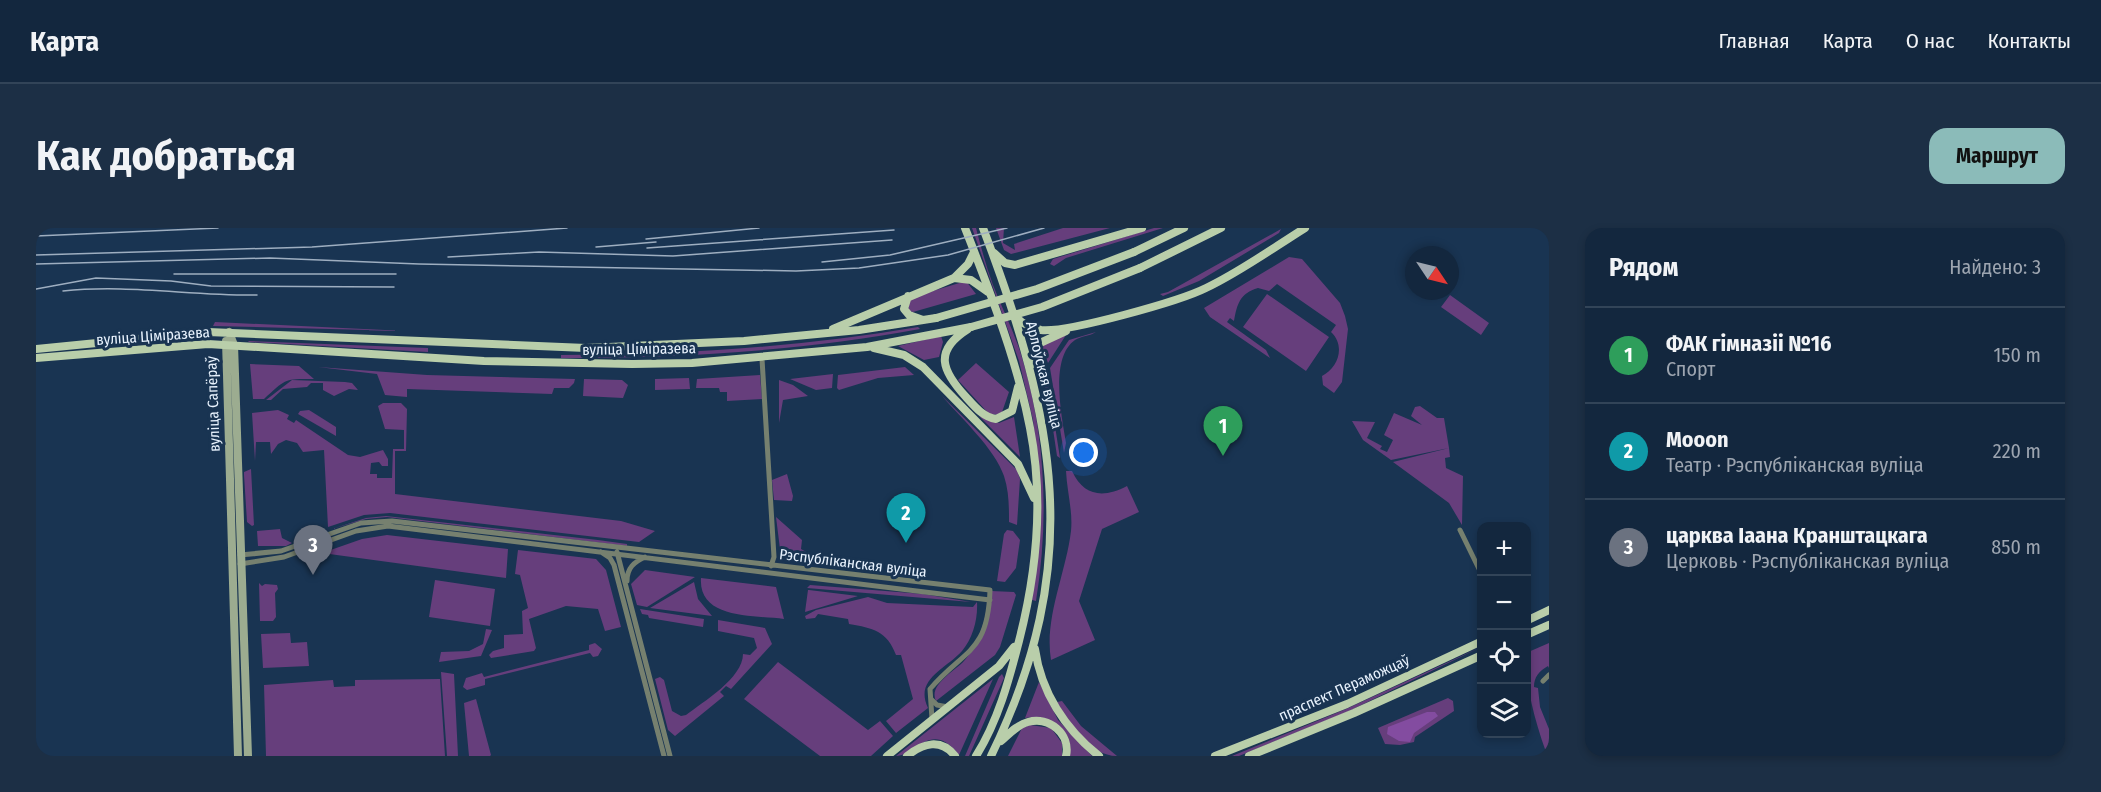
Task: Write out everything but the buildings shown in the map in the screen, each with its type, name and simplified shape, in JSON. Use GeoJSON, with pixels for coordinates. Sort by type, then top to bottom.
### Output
{"type":"FeatureCollection","features":[{"type":"Feature","properties":{"kind":"main road","name":"Арлоўская вуліца"},"geometry":{"type":"LineString","coordinates":[[965,228],[1019,381],[1030,428],[1037,505],[1032,585],[1023,627],[1006,688],[976,756]]}},
{"type":"Feature","properties":{"kind":"main road","name":"Арлоўская вуліца"},"geometry":{"type":"LineString","coordinates":[[983,228],[1030,366],[1046,436],[1052,509],[1049,573],[1034,646],[1018,695],[993,752]]}},
{"type":"Feature","properties":{"kind":"main road"},"geometry":{"type":"LineString","coordinates":[[992,250],[1005,263],[1015,265],[1142,228]]}},
{"type":"Feature","properties":{"kind":"main road","name":"вуліца Ціміразева"},"geometry":{"type":"LineString","coordinates":[[36,349],[208,332],[486,346],[608,348],[814,334],[936,318],[1037,289],[1134,252],[1184,228]]}},
{"type":"Feature","properties":{"kind":"main road","name":"вуліца Ціміразева"},"geometry":{"type":"LineString","coordinates":[[36,358],[189,345],[229,345],[484,361],[632,364],[762,359],[867,347],[971,327],[1042,307],[1140,268],[1221,228]]}},
{"type":"Feature","properties":{"kind":"main road"},"geometry":{"type":"LineString","coordinates":[[1014,315],[1022,323],[1043,330],[1083,324],[1159,305],[1206,289],[1305,228]]}},
{"type":"Feature","properties":{"kind":"main road"},"geometry":{"type":"LineString","coordinates":[[814,334],[846,325],[908,296],[954,278],[968,264],[974,252]]}},
{"type":"Feature","properties":{"kind":"main road"},"geometry":{"type":"LineString","coordinates":[[954,278],[971,280],[989,292]]}},
{"type":"Feature","properties":{"kind":"main road"},"geometry":{"type":"LineString","coordinates":[[908,296],[904,306],[906,313],[926,320]]}},
{"type":"Feature","properties":{"kind":"main road"},"geometry":{"type":"LineString","coordinates":[[1030,366],[1036,348],[1044,339],[1083,324]]}},
{"type":"Feature","properties":{"kind":"main road"},"geometry":{"type":"LineString","coordinates":[[971,327],[949,344],[945,362],[951,381],[976,409],[992,418],[1003,418],[1016,404],[1019,381]]}},
{"type":"Feature","properties":{"kind":"main road","name":"вуліца Сапёраў"},"geometry":{"type":"LineString","coordinates":[[229,332],[232,565],[238,756]]}},
{"type":"Feature","properties":{"kind":"main road","name":"вуліца Сапёраў"},"geometry":{"type":"LineString","coordinates":[[229,345],[243,555],[248,756]]}},
{"type":"Feature","properties":{"kind":"main road"},"geometry":{"type":"LineString","coordinates":[[469,360],[470,345]]}},
{"type":"Feature","properties":{"kind":"main road"},"geometry":{"type":"LineString","coordinates":[[484,361],[486,346]]}},
{"type":"Feature","properties":{"kind":"main road"},"geometry":{"type":"LineString","coordinates":[[867,347],[904,355],[923,367],[1018,464],[1037,505]]}},
{"type":"Feature","properties":{"kind":"main road"},"geometry":{"type":"LineString","coordinates":[[1531,619],[1549,610]]}},
{"type":"Feature","properties":{"kind":"main road"},"geometry":{"type":"LineString","coordinates":[[1531,633],[1549,625]]}},
{"type":"Feature","properties":{"kind":"main road"},"geometry":{"type":"LineString","coordinates":[[887,756],[1009,655],[1023,627]]}},
{"type":"Feature","properties":{"kind":"main road","name":"праспект Пераможцаў"},"geometry":{"type":"LineString","coordinates":[[1215,756],[1347,704],[1477,643]]}},
{"type":"Feature","properties":{"kind":"main road"},"geometry":{"type":"LineString","coordinates":[[1034,646],[1039,671],[1060,716],[1099,756]]}},
{"type":"Feature","properties":{"kind":"main road","name":"праспект Пераможцаў"},"geometry":{"type":"LineString","coordinates":[[1249,756],[1354,713],[1477,657]]}},
{"type":"Feature","properties":{"kind":"main road"},"geometry":{"type":"LineString","coordinates":[[993,752],[1016,728],[1035,721],[1050,724],[1062,733],[1067,745],[1066,756]]}},
{"type":"Feature","properties":{"kind":"main road"},"geometry":{"type":"LineString","coordinates":[[907,756],[917,748],[932,744],[944,747],[955,756]]}},
{"type":"Feature","properties":{"kind":"street"},"geometry":{"type":"LineString","coordinates":[[762,359],[774,557],[771,566]]}},
{"type":"Feature","properties":{"kind":"street"},"geometry":{"type":"LineString","coordinates":[[297,550],[361,523],[392,520],[647,556],[918,586]]}},
{"type":"Feature","properties":{"kind":"street"},"geometry":{"type":"LineString","coordinates":[[232,565],[284,554],[356,531],[388,526],[615,551]]}},
{"type":"Feature","properties":{"kind":"street"},"geometry":{"type":"LineString","coordinates":[[1460,530],[1477,565]]}},
{"type":"Feature","properties":{"kind":"street"},"geometry":{"type":"LineString","coordinates":[[590,549],[607,555],[613,562]]}},
{"type":"Feature","properties":{"kind":"street"},"geometry":{"type":"LineString","coordinates":[[615,551],[613,562],[664,756]]}},
{"type":"Feature","properties":{"kind":"street"},"geometry":{"type":"LineString","coordinates":[[615,551],[670,756]]}},
{"type":"Feature","properties":{"kind":"street","name":"Рэспубліканская вуліца"},"geometry":{"type":"LineString","coordinates":[[615,551],[771,566],[918,586],[990,600]]}},
{"type":"Feature","properties":{"kind":"street"},"geometry":{"type":"LineString","coordinates":[[232,555],[284,554]]}},
{"type":"Feature","properties":{"kind":"street"},"geometry":{"type":"LineString","coordinates":[[627,589],[629,570],[633,564],[647,556]]}},
{"type":"Feature","properties":{"kind":"street","name":"Рэспубліканская вуліца"},"geometry":{"type":"LineString","coordinates":[[918,586],[990,590],[985,624],[975,648],[936,682],[930,689],[930,698]]}},
{"type":"Feature","properties":{"kind":"street"},"geometry":{"type":"LineString","coordinates":[[1544,681],[1549,675]]}},
{"type":"Feature","properties":{"kind":"street"},"geometry":{"type":"LineString","coordinates":[[930,698],[937,705],[948,706]]}},
{"type":"Feature","properties":{"kind":"street"},"geometry":{"type":"LineString","coordinates":[[930,698],[934,715],[932,720]]}},
{"type":"Feature","properties":{"kind":"shaded area"},"geometry":{"type":"Polygon","coordinates":[[[972,228],[976,228],[993,285],[1020,351],[1037,420],[1044,510],[1036,601],[1032,600],[1037,455],[1033,420],[1019,361],[972,228]]]}},
{"type":"Feature","properties":{"kind":"shaded area"},"geometry":{"type":"Polygon","coordinates":[[[996,228],[1004,228],[1003,243],[1015,250],[1014,244],[1063,228],[1110,228],[1011,254],[1004,250],[996,228]]]}},
{"type":"Feature","properties":{"kind":"shaded area"},"geometry":{"type":"Polygon","coordinates":[[[1154,228],[1163,228],[1066,258],[1054,266],[1050,264],[1053,259],[1154,228]]]}},
{"type":"Feature","properties":{"kind":"shaded area"},"geometry":{"type":"Polygon","coordinates":[[[1281,229],[1279,233],[1199,281],[1163,296],[1160,294],[1168,292],[1281,229]]]}},
{"type":"Feature","properties":{"kind":"shaded area"},"geometry":{"type":"Polygon","coordinates":[[[1289,257],[1302,259],[1340,303],[1345,316],[1348,329],[1342,382],[1334,393],[1323,385],[1322,376],[1332,368],[1338,356],[1338,344],[1331,332],[1336,325],[1277,284],[1269,291],[1258,288],[1243,296],[1238,304],[1234,321],[1230,318],[1227,322],[1266,350],[1270,358],[1210,317],[1204,308],[1289,257]]]}},
{"type":"Feature","properties":{"kind":"shaded area"},"geometry":{"type":"Polygon","coordinates":[[[966,281],[976,294],[913,312],[909,311],[908,302],[916,296],[966,281]]]}},
{"type":"Feature","properties":{"kind":"shaded area"},"geometry":{"type":"Polygon","coordinates":[[[1267,294],[1329,337],[1306,371],[1243,327],[1267,294]]]}},
{"type":"Feature","properties":{"kind":"shaded area"},"geometry":{"type":"Polygon","coordinates":[[[1446,300],[1457,300],[1489,323],[1481,335],[1441,307],[1446,300]]]}},
{"type":"Feature","properties":{"kind":"shaded area"},"geometry":{"type":"Polygon","coordinates":[[[215,322],[406,331],[213,326],[215,322]]]}},
{"type":"Feature","properties":{"kind":"shaded area"},"geometry":{"type":"Polygon","coordinates":[[[918,327],[920,329],[875,337],[741,352],[651,357],[561,358],[561,355],[740,349],[829,340],[918,327]]]}},
{"type":"Feature","properties":{"kind":"shaded area"},"geometry":{"type":"Polygon","coordinates":[[[1096,332],[1075,340],[1067,349],[1062,360],[1059,389],[1066,443],[1064,453],[1050,368],[1069,340],[1096,332]]]}},
{"type":"Feature","properties":{"kind":"shaded area"},"geometry":{"type":"Polygon","coordinates":[[[1066,335],[1048,363],[1044,351],[1039,352],[1041,344],[1066,335]]]}},
{"type":"Feature","properties":{"kind":"shaded area"},"geometry":{"type":"Polygon","coordinates":[[[941,336],[943,342],[939,357],[924,360],[898,346],[941,336]]]}},
{"type":"Feature","properties":{"kind":"shaded area"},"geometry":{"type":"Polygon","coordinates":[[[248,342],[428,348],[428,352],[248,342]]]}},
{"type":"Feature","properties":{"kind":"shaded area"},"geometry":{"type":"Polygon","coordinates":[[[1039,353],[1049,388],[1060,458],[1057,456],[1050,409],[1038,359],[1039,353]]]}},
{"type":"Feature","properties":{"kind":"shaded area"},"geometry":{"type":"Polygon","coordinates":[[[976,363],[1009,392],[1001,415],[989,414],[958,380],[976,363]]]}},
{"type":"Feature","properties":{"kind":"shaded area"},"geometry":{"type":"Polygon","coordinates":[[[250,364],[299,366],[314,379],[286,381],[264,399],[253,399],[250,364]]]}},
{"type":"Feature","properties":{"kind":"shaded area"},"geometry":{"type":"Polygon","coordinates":[[[318,367],[427,375],[575,379],[569,388],[554,388],[552,394],[407,389],[407,397],[385,395],[377,374],[318,367]]]}},
{"type":"Feature","properties":{"kind":"shaded area"},"geometry":{"type":"Polygon","coordinates":[[[905,367],[914,375],[878,378],[839,390],[837,388],[838,375],[905,367]]]}},
{"type":"Feature","properties":{"kind":"shaded area"},"geometry":{"type":"Polygon","coordinates":[[[833,374],[832,388],[816,390],[790,379],[833,374]]]}},
{"type":"Feature","properties":{"kind":"shaded area"},"geometry":{"type":"Polygon","coordinates":[[[760,375],[762,399],[727,401],[727,392],[720,392],[719,388],[696,388],[697,379],[760,375]]]}},
{"type":"Feature","properties":{"kind":"shaded area"},"geometry":{"type":"Polygon","coordinates":[[[689,378],[690,389],[655,390],[655,379],[689,378]]]}},
{"type":"Feature","properties":{"kind":"shaded area"},"geometry":{"type":"Polygon","coordinates":[[[584,379],[622,380],[628,385],[623,398],[583,396],[584,379]]]}},
{"type":"Feature","properties":{"kind":"shaded area"},"geometry":{"type":"Polygon","coordinates":[[[292,380],[352,383],[358,390],[349,389],[334,396],[323,390],[323,383],[311,383],[307,387],[283,389],[271,400],[266,400],[292,380]]]}},
{"type":"Feature","properties":{"kind":"shaded area"},"geometry":{"type":"Polygon","coordinates":[[[779,380],[793,385],[808,396],[783,400],[779,423],[779,380]]]}},
{"type":"Feature","properties":{"kind":"shaded area"},"geometry":{"type":"Polygon","coordinates":[[[942,396],[1017,470],[1020,479],[1017,525],[1009,522],[1007,487],[1000,466],[968,424],[942,396]]]}},
{"type":"Feature","properties":{"kind":"shaded area"},"geometry":{"type":"Polygon","coordinates":[[[383,403],[401,403],[407,409],[406,451],[395,451],[395,494],[621,521],[655,531],[639,542],[390,513],[364,515],[328,527],[324,450],[303,452],[297,443],[286,440],[278,444],[271,454],[270,442],[256,442],[255,461],[252,413],[278,410],[289,415],[287,419],[294,423],[296,420],[348,455],[360,457],[383,450],[388,459],[388,466],[382,466],[379,462],[371,463],[370,474],[377,474],[377,478],[392,478],[393,449],[404,449],[404,430],[385,429],[378,406],[383,403]]]}},
{"type":"Feature","properties":{"kind":"shaded area"},"geometry":{"type":"Polygon","coordinates":[[[1420,406],[1437,418],[1444,418],[1449,448],[1391,460],[1363,440],[1352,421],[1375,422],[1367,438],[1382,446],[1380,449],[1387,452],[1393,440],[1384,435],[1394,413],[1422,425],[1411,416],[1415,407],[1420,406]]]}},
{"type":"Feature","properties":{"kind":"shaded area"},"geometry":{"type":"Polygon","coordinates":[[[309,410],[336,427],[336,436],[298,414],[300,411],[309,410]]]}},
{"type":"Feature","properties":{"kind":"shaded area"},"geometry":{"type":"Polygon","coordinates":[[[979,416],[999,423],[1014,417],[1020,457],[979,416]]]}},
{"type":"Feature","properties":{"kind":"shaded area"},"geometry":{"type":"Polygon","coordinates":[[[1449,448],[1450,457],[1445,458],[1446,468],[1463,476],[1462,525],[1449,503],[1393,462],[1449,448]]]}},
{"type":"Feature","properties":{"kind":"shaded area"},"geometry":{"type":"Polygon","coordinates":[[[251,469],[254,525],[252,526],[247,522],[244,475],[244,472],[251,469]]]}},
{"type":"Feature","properties":{"kind":"shaded area"},"geometry":{"type":"Polygon","coordinates":[[[1066,471],[1072,471],[1082,486],[1095,493],[1110,492],[1127,486],[1139,512],[1102,529],[1079,601],[1095,640],[1051,660],[1050,628],[1071,531],[1066,471]]]}},
{"type":"Feature","properties":{"kind":"shaded area"},"geometry":{"type":"Polygon","coordinates":[[[787,474],[793,496],[792,501],[774,500],[772,480],[787,474]]]}},
{"type":"Feature","properties":{"kind":"shaded area"},"geometry":{"type":"Polygon","coordinates":[[[386,516],[598,540],[627,544],[627,546],[387,517],[366,519],[332,529],[366,518],[386,516]]]}},
{"type":"Feature","properties":{"kind":"shaded area"},"geometry":{"type":"Polygon","coordinates":[[[776,517],[802,540],[801,549],[808,553],[807,561],[781,557],[776,517]]]}},
{"type":"Feature","properties":{"kind":"shaded area"},"geometry":{"type":"Polygon","coordinates":[[[280,529],[282,538],[292,543],[286,546],[258,546],[257,531],[280,529]]]}},
{"type":"Feature","properties":{"kind":"shaded area"},"geometry":{"type":"Polygon","coordinates":[[[1007,530],[1013,531],[1020,540],[1016,568],[1005,582],[997,581],[1004,534],[1007,530]]]}},
{"type":"Feature","properties":{"kind":"shaded area"},"geometry":{"type":"Polygon","coordinates":[[[387,535],[508,549],[506,578],[322,553],[362,539],[387,535]]]}},
{"type":"Feature","properties":{"kind":"shaded area"},"geometry":{"type":"Polygon","coordinates":[[[518,550],[596,559],[606,570],[621,627],[605,631],[598,609],[566,606],[529,619],[536,648],[534,651],[491,658],[489,655],[493,651],[504,648],[504,635],[523,634],[522,611],[528,608],[520,575],[515,574],[518,550]]]}},
{"type":"Feature","properties":{"kind":"shaded area"},"geometry":{"type":"Polygon","coordinates":[[[645,570],[695,577],[647,607],[637,605],[631,584],[645,570]]]}},
{"type":"Feature","properties":{"kind":"shaded area"},"geometry":{"type":"Polygon","coordinates":[[[701,578],[776,587],[784,619],[731,613],[718,608],[709,602],[703,592],[701,578]]]}},
{"type":"Feature","properties":{"kind":"shaded area"},"geometry":{"type":"Polygon","coordinates":[[[435,580],[495,589],[490,626],[429,617],[435,580]]]}},
{"type":"Feature","properties":{"kind":"shaded area"},"geometry":{"type":"Polygon","coordinates":[[[694,582],[698,599],[712,616],[650,608],[694,582]]]}},
{"type":"Feature","properties":{"kind":"shaded area"},"geometry":{"type":"Polygon","coordinates":[[[259,583],[262,586],[277,585],[276,617],[273,621],[260,621],[259,583]]]}},
{"type":"Feature","properties":{"kind":"shaded area"},"geometry":{"type":"Polygon","coordinates":[[[810,585],[923,594],[971,602],[807,588],[810,585]]]}},
{"type":"Feature","properties":{"kind":"shaded area"},"geometry":{"type":"Polygon","coordinates":[[[809,590],[858,596],[805,612],[809,590]]]}},
{"type":"Feature","properties":{"kind":"shaded area"},"geometry":{"type":"Polygon","coordinates":[[[991,591],[1014,592],[1016,595],[1000,647],[995,655],[936,701],[936,689],[939,684],[964,661],[975,646],[991,591]]]}},
{"type":"Feature","properties":{"kind":"shaded area"},"geometry":{"type":"Polygon","coordinates":[[[868,597],[887,603],[973,607],[977,602],[974,628],[966,646],[928,682],[925,698],[928,708],[896,733],[886,721],[913,699],[901,655],[896,655],[884,636],[872,629],[849,624],[848,619],[818,614],[815,618],[806,619],[805,616],[816,610],[868,597]]]}},
{"type":"Feature","properties":{"kind":"shaded area"},"geometry":{"type":"Polygon","coordinates":[[[640,609],[704,619],[703,627],[649,618],[648,615],[642,614],[640,609]]]}},
{"type":"Feature","properties":{"kind":"shaded area"},"geometry":{"type":"Polygon","coordinates":[[[718,620],[765,628],[772,644],[731,689],[726,686],[720,692],[724,696],[675,736],[668,730],[655,679],[660,677],[664,680],[672,711],[681,716],[686,715],[721,689],[736,672],[743,654],[750,655],[757,648],[754,638],[718,631],[718,620]]]}},
{"type":"Feature","properties":{"kind":"shaded area"},"geometry":{"type":"Polygon","coordinates":[[[486,629],[492,630],[481,656],[439,662],[441,652],[469,651],[483,644],[486,629]]]}},
{"type":"Feature","properties":{"kind":"shaded area"},"geometry":{"type":"Polygon","coordinates":[[[290,633],[291,643],[307,642],[309,666],[263,668],[261,634],[290,633]]]}},
{"type":"Feature","properties":{"kind":"shaded area"},"geometry":{"type":"Polygon","coordinates":[[[595,643],[602,649],[598,656],[593,657],[590,653],[485,679],[485,685],[467,690],[463,687],[466,678],[482,673],[484,677],[589,650],[589,645],[595,643]]]}},
{"type":"Feature","properties":{"kind":"shaded area"},"geometry":{"type":"Polygon","coordinates":[[[1549,643],[1549,668],[1548,666],[1538,675],[1534,687],[1538,688],[1540,707],[1549,729],[1549,754],[1546,752],[1531,703],[1531,651],[1549,643]]]}},
{"type":"Feature","properties":{"kind":"shaded area"},"geometry":{"type":"Polygon","coordinates":[[[1477,649],[1347,712],[1239,756],[1232,756],[1346,709],[1477,649]]]}},
{"type":"Feature","properties":{"kind":"shaded area"},"geometry":{"type":"Polygon","coordinates":[[[778,662],[868,730],[880,721],[893,736],[871,756],[820,756],[744,699],[778,662]]]}},
{"type":"Feature","properties":{"kind":"shaded area"},"geometry":{"type":"Polygon","coordinates":[[[441,672],[454,674],[458,756],[447,756],[441,672]]]}},
{"type":"Feature","properties":{"kind":"shaded area"},"geometry":{"type":"Polygon","coordinates":[[[1002,674],[1004,678],[969,756],[965,756],[999,677],[1002,674]]]}},
{"type":"Feature","properties":{"kind":"shaded area"},"geometry":{"type":"Polygon","coordinates":[[[440,679],[445,756],[266,756],[264,685],[333,680],[334,687],[355,686],[355,680],[440,679]]]}},
{"type":"Feature","properties":{"kind":"shaded area"},"geometry":{"type":"Polygon","coordinates":[[[993,679],[959,755],[949,745],[932,739],[896,756],[993,679]]]}},
{"type":"Feature","properties":{"kind":"shaded area"},"geometry":{"type":"Polygon","coordinates":[[[1039,682],[1058,720],[1092,756],[1070,756],[1067,738],[1058,725],[1043,719],[1025,718],[1039,682]]]}},
{"type":"Feature","properties":{"kind":"shaded area"},"geometry":{"type":"Polygon","coordinates":[[[1448,698],[1453,701],[1454,711],[1415,737],[1414,742],[1400,745],[1385,744],[1378,728],[1448,698]]]}},
{"type":"Feature","properties":{"kind":"shaded area"},"geometry":{"type":"Polygon","coordinates":[[[476,699],[490,756],[469,756],[464,703],[476,699]]]}},
{"type":"Feature","properties":{"kind":"shaded area"},"geometry":{"type":"Polygon","coordinates":[[[1062,701],[1081,726],[1117,756],[1098,751],[1082,737],[1057,702],[1062,701]]]}},
{"type":"Feature","properties":{"kind":"shaded area"},"geometry":{"type":"Polygon","coordinates":[[[1427,712],[1435,712],[1438,716],[1414,733],[1410,742],[1399,741],[1387,734],[1388,727],[1427,712]]]}},
{"type":"Feature","properties":{"kind":"shaded area"},"geometry":{"type":"Polygon","coordinates":[[[1030,725],[1051,728],[1062,743],[1062,756],[1008,756],[1022,728],[1030,725]]]}},
{"type":"Feature","properties":{"kind":"railway"},"geometry":{"type":"LineString","coordinates":[[36,236],[218,228]]}},
{"type":"Feature","properties":{"kind":"railway"},"geometry":{"type":"LineString","coordinates":[[36,255],[312,247],[567,228]]}},
{"type":"Feature","properties":{"kind":"railway"},"geometry":{"type":"LineString","coordinates":[[646,239],[759,228]]}},
{"type":"Feature","properties":{"kind":"railway"},"geometry":{"type":"LineString","coordinates":[[822,262],[890,255],[1007,228]]}},
{"type":"Feature","properties":{"kind":"railway"},"geometry":{"type":"LineString","coordinates":[[36,264],[270,258],[419,264],[796,271],[859,268],[948,255],[1044,228]]}},
{"type":"Feature","properties":{"kind":"railway"},"geometry":{"type":"LineString","coordinates":[[647,248],[894,230]]}},
{"type":"Feature","properties":{"kind":"railway"},"geometry":{"type":"LineString","coordinates":[[448,257],[539,252],[673,256],[892,240]]}},
{"type":"Feature","properties":{"kind":"railway"},"geometry":{"type":"LineString","coordinates":[[596,247],[656,242]]}},
{"type":"Feature","properties":{"kind":"railway"},"geometry":{"type":"LineString","coordinates":[[174,274],[396,274]]}},
{"type":"Feature","properties":{"kind":"railway"},"geometry":{"type":"LineString","coordinates":[[36,289],[96,278],[171,281],[211,286],[394,287]]}},
{"type":"Feature","properties":{"kind":"railway"},"geometry":{"type":"LineString","coordinates":[[63,291],[136,289],[257,295]]}},
{"type":"Feature","properties":{"kind":"place","name":"ФАК гімназіі №16"},"geometry":{"type":"Point","coordinates":[1223,456]}},
{"type":"Feature","properties":{"kind":"place","name":"Mooon"},"geometry":{"type":"Point","coordinates":[906,543]}},
{"type":"Feature","properties":{"kind":"place","name":"царква Іаана Кранштацкага"},"geometry":{"type":"Point","coordinates":[313,575]}}]}
